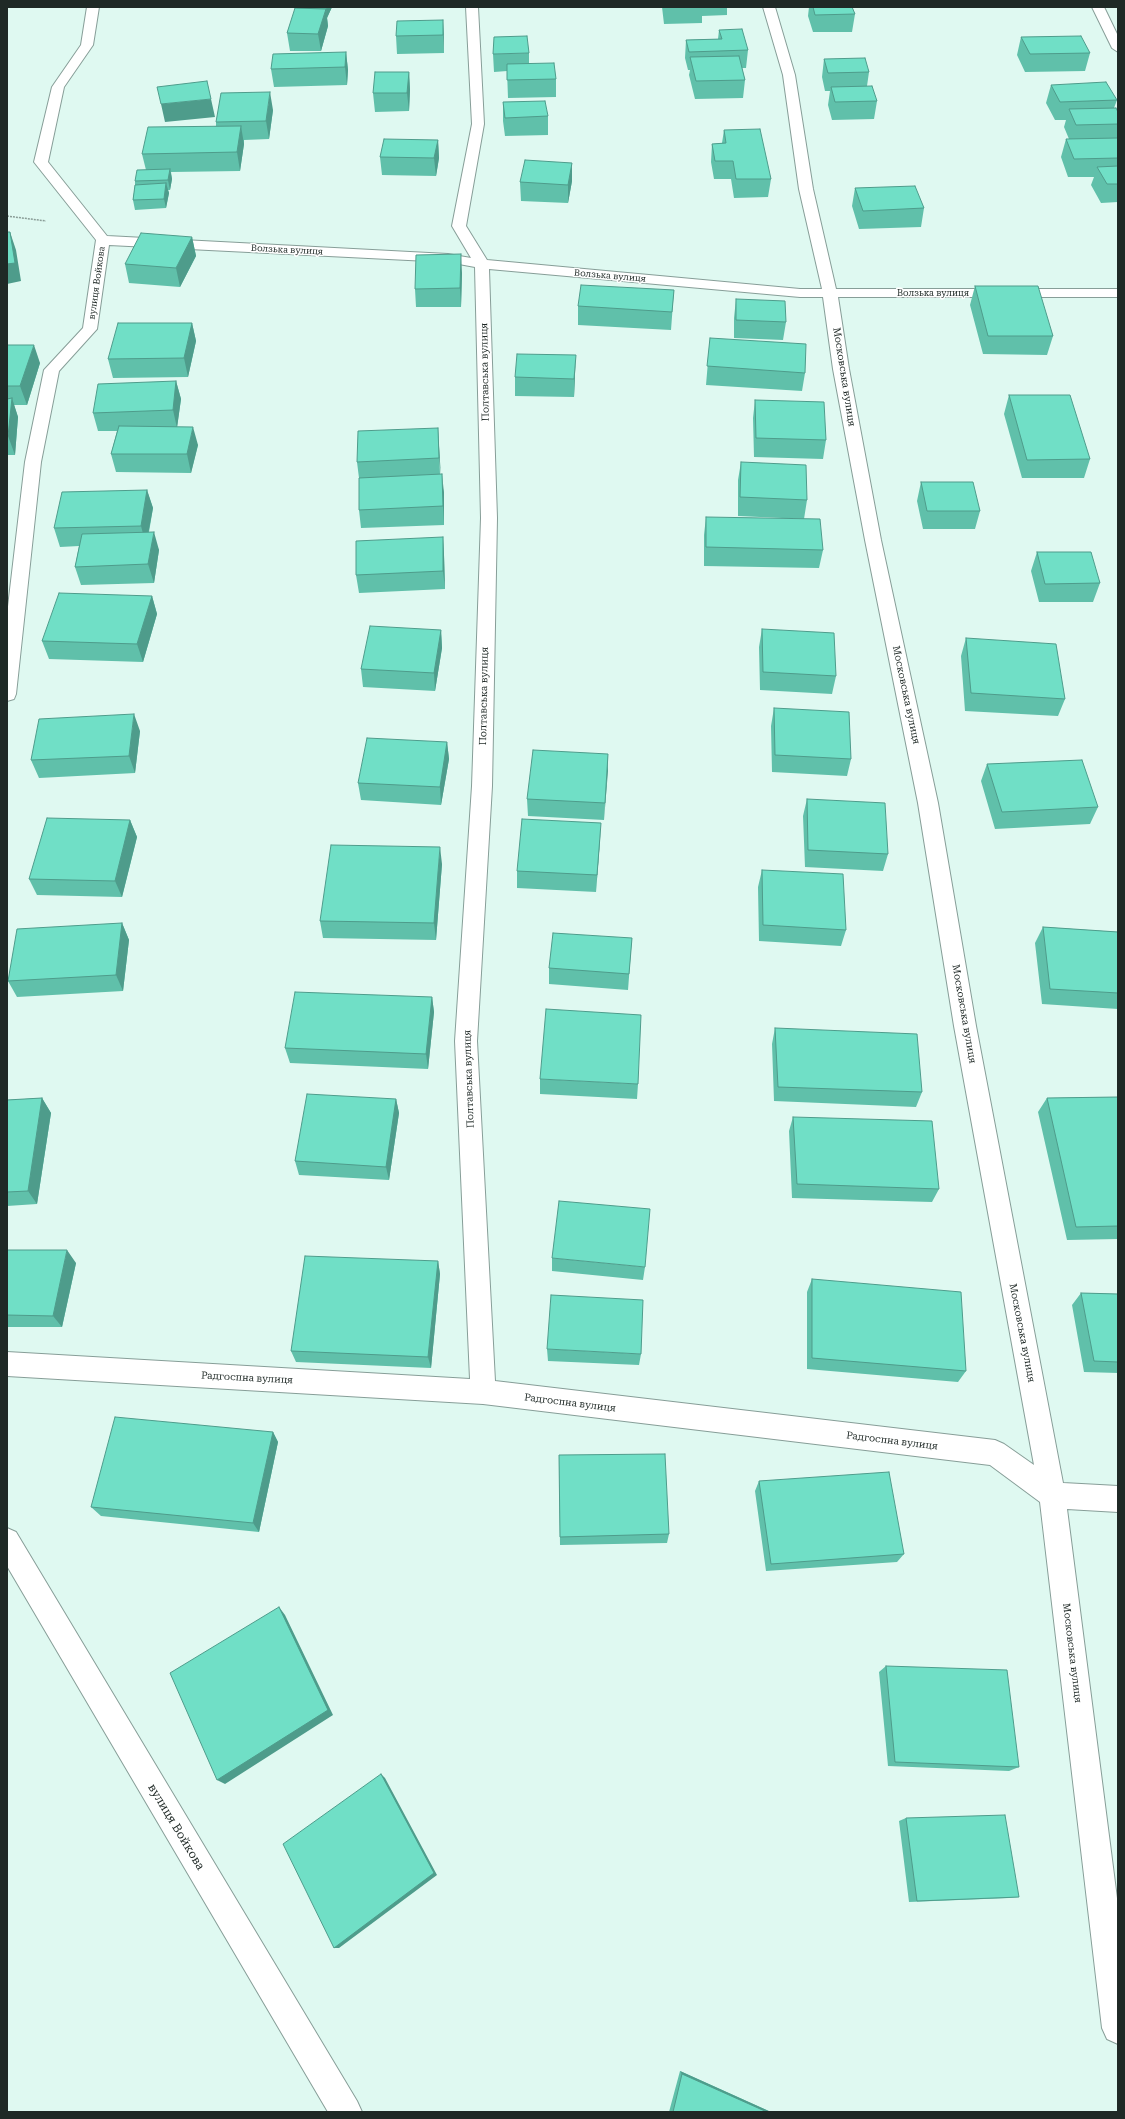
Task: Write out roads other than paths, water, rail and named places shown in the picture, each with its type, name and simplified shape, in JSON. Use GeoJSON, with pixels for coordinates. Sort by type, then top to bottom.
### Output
{"type":"FeatureCollection","features":[{"type":"Feature","properties":{"kind":"street","name":"вулиця Войкова"},"geometry":{"type":"LineString","coordinates":[[7,694],[33,462],[52,370],[90,329],[103,240],[41,162],[58,87],[87,45],[93,7]]}},
{"type":"Feature","properties":{"kind":"street","name":"Полтавська вулиця"},"geometry":{"type":"LineString","coordinates":[[472,7],[478,124],[459,226],[482,264],[489,518],[482,786],[466,1041],[483,1392]]}},
{"type":"Feature","properties":{"kind":"street","name":"Московська вулиця"},"geometry":{"type":"LineString","coordinates":[[770,7],[789,75],[806,189],[830,292],[841,369],[871,532],[928,802],[965,1026],[1052,1495],[1118,2028]]}},
{"type":"Feature","properties":{"kind":"street"},"geometry":{"type":"LineString","coordinates":[[1098,7],[1118,48]]}},
{"type":"Feature","properties":{"kind":"street","name":"Волзька вулиця"},"geometry":{"type":"LineString","coordinates":[[103,240],[448,258],[482,264],[800,293],[1118,293]]}},
{"type":"Feature","properties":{"kind":"street","name":"Радгоспна вулиця"},"geometry":{"type":"LineString","coordinates":[[7,1364],[483,1392],[995,1453],[1052,1495]]}},
{"type":"Feature","properties":{"kind":"street"},"geometry":{"type":"LineString","coordinates":[[1052,1495],[1118,1498]]}},
{"type":"Feature","properties":{"kind":"street","name":"вулиця Войкова"},"geometry":{"type":"LineString","coordinates":[[7,1541],[346,2112]]}}]}
